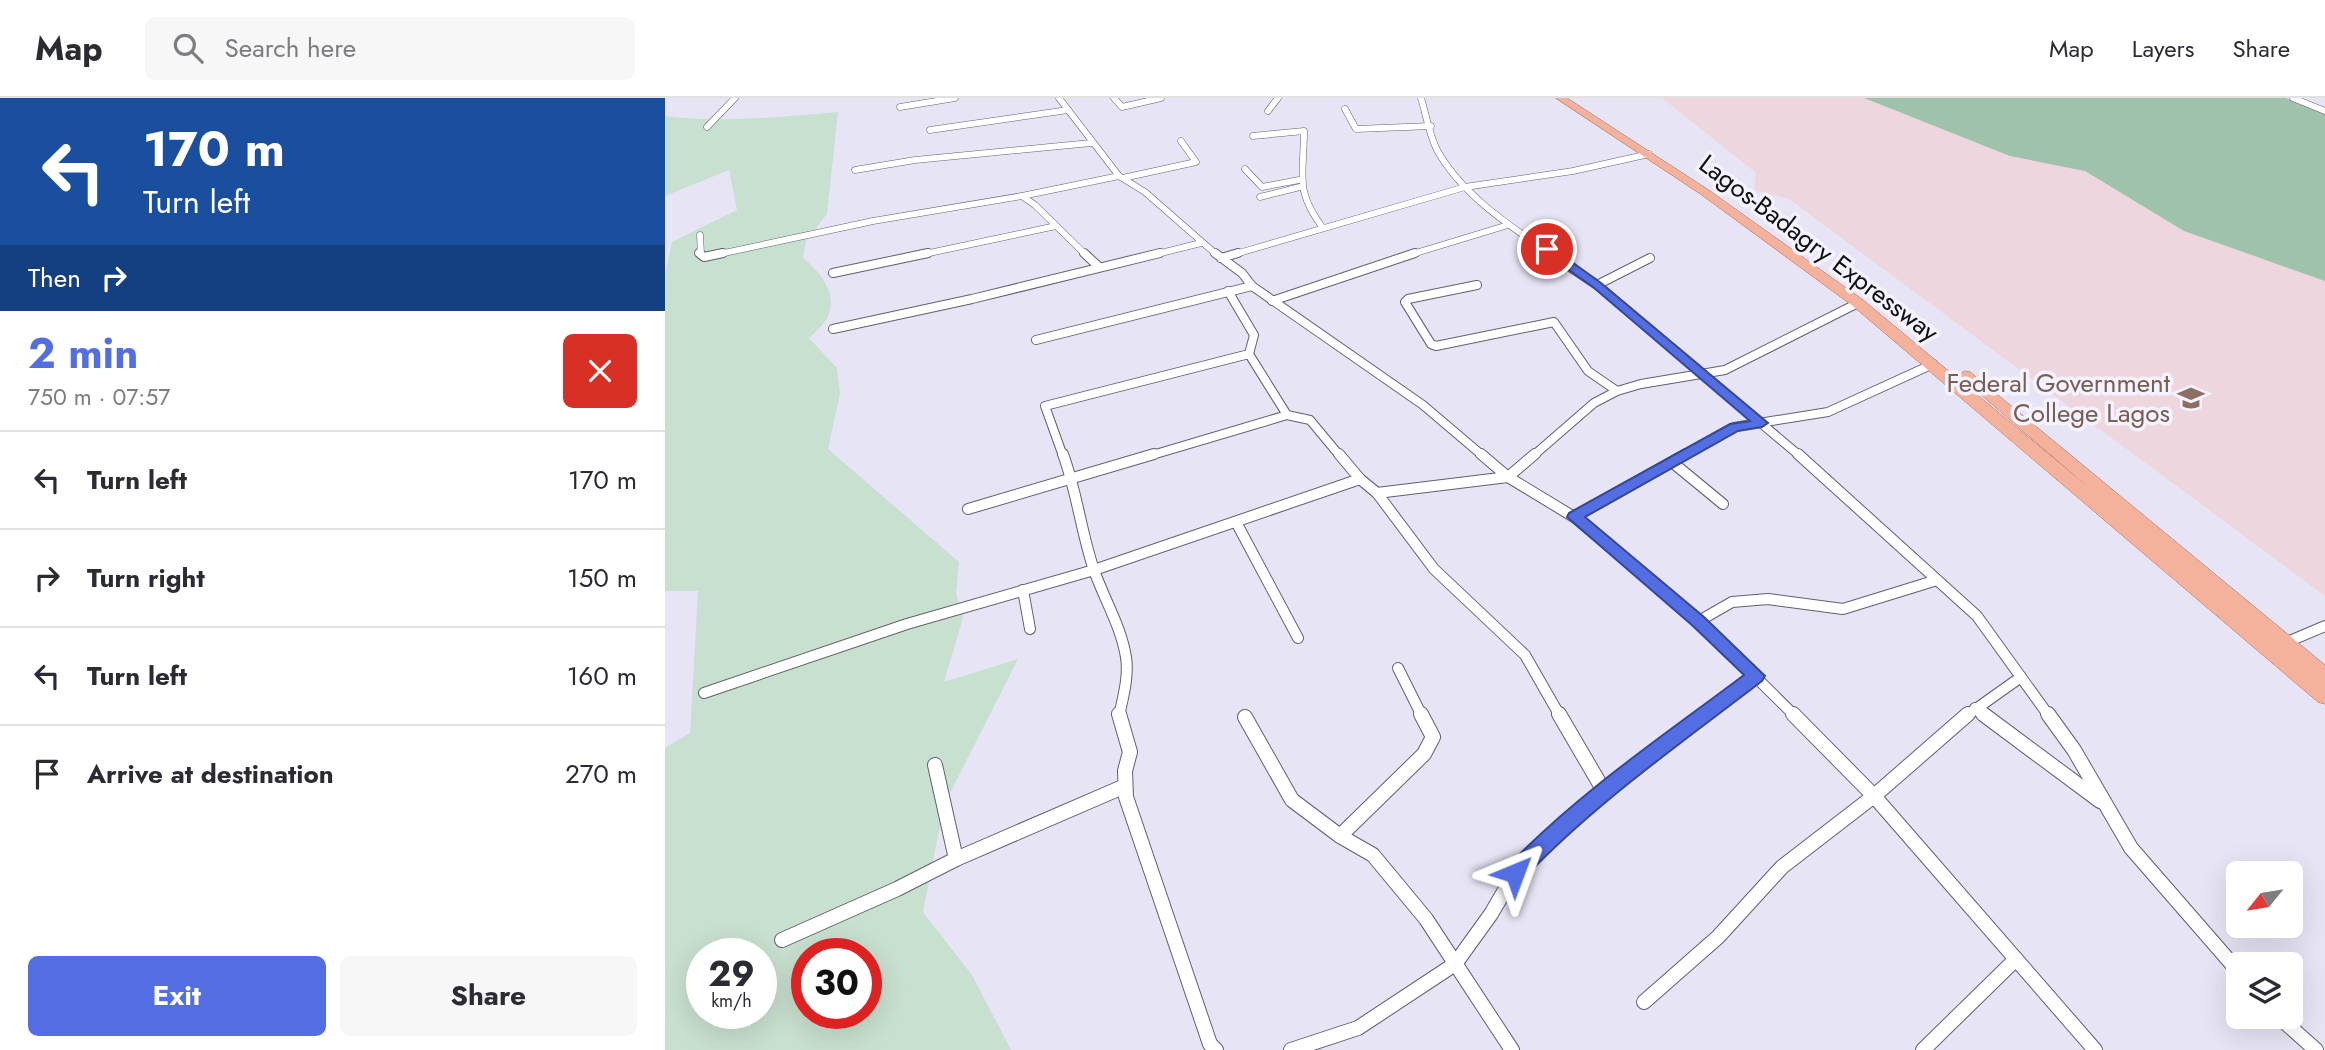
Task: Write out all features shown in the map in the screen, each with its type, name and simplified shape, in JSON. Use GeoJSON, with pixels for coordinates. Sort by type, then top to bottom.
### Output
{"type":"FeatureCollection","features":[{"type":"Feature","properties":{"kind":"highway","name":"Lagos-Badagry Expressway"},"geometry":{"type":"LineString","coordinates":[[1561,98],[1706,192],[1858,303],[2325,696]]}},
{"type":"Feature","properties":{"kind":"highway","name":"Lagos-Badagry Expressway"},"geometry":{"type":"LineString","coordinates":[[1574,98],[1733,200],[1829,269],[2001,404],[2325,676]]}},
{"type":"Feature","properties":{"kind":"street"},"geometry":{"type":"LineString","coordinates":[[707,127],[735,98]]}},
{"type":"Feature","properties":{"kind":"street"},"geometry":{"type":"LineString","coordinates":[[900,107],[955,98]]}},
{"type":"Feature","properties":{"kind":"street"},"geometry":{"type":"LineString","coordinates":[[1059,98],[1091,143],[1121,177],[1145,192],[1201,243],[1242,272],[1252,286],[1423,405],[1508,477],[1574,517],[1699,621],[1874,796],[2095,1050]]}},
{"type":"Feature","properties":{"kind":"street"},"geometry":{"type":"LineString","coordinates":[[1114,98],[1122,107],[1161,98]]}},
{"type":"Feature","properties":{"kind":"street"},"geometry":{"type":"LineString","coordinates":[[1269,111],[1278,98]]}},
{"type":"Feature","properties":{"kind":"street"},"geometry":{"type":"LineString","coordinates":[[1421,98],[1437,149],[1465,187],[1508,225],[1597,285],[1705,375],[1958,596],[1977,616],[2074,750],[2131,848],[2226,957]]}},
{"type":"Feature","properties":{"kind":"street"},"geometry":{"type":"LineString","coordinates":[[2293,98],[2325,111]]}},
{"type":"Feature","properties":{"kind":"street"},"geometry":{"type":"LineString","coordinates":[[1345,109],[1356,129],[1431,125]]}},
{"type":"Feature","properties":{"kind":"street"},"geometry":{"type":"LineString","coordinates":[[930,130],[1067,110]]}},
{"type":"Feature","properties":{"kind":"street"},"geometry":{"type":"LineString","coordinates":[[1253,136],[1304,131],[1305,154],[1300,183],[1310,212],[1323,228]]}},
{"type":"Feature","properties":{"kind":"street"},"geometry":{"type":"LineString","coordinates":[[700,235],[699,253],[704,257],[873,221],[1022,196],[1196,162],[1181,141]]}},
{"type":"Feature","properties":{"kind":"street"},"geometry":{"type":"LineString","coordinates":[[855,170],[915,160],[1091,143]]}},
{"type":"Feature","properties":{"kind":"street"},"geometry":{"type":"LineString","coordinates":[[1221,258],[1465,187],[1573,171],[1649,154]]}},
{"type":"Feature","properties":{"kind":"street"},"geometry":{"type":"LineString","coordinates":[[1245,169],[1262,187],[1300,183]]}},
{"type":"Feature","properties":{"kind":"street"},"geometry":{"type":"LineString","coordinates":[[1260,197],[1300,183]]}},
{"type":"Feature","properties":{"kind":"street"},"geometry":{"type":"LineString","coordinates":[[1022,196],[1098,266]]}},
{"type":"Feature","properties":{"kind":"street"},"geometry":{"type":"LineString","coordinates":[[1272,301],[1378,264],[1508,225]]}},
{"type":"Feature","properties":{"kind":"street"},"geometry":{"type":"LineString","coordinates":[[833,274],[1056,226]]}},
{"type":"Feature","properties":{"kind":"street"},"geometry":{"type":"LineString","coordinates":[[833,329],[972,299],[1098,266],[1201,243]]}},
{"type":"Feature","properties":{"kind":"street"},"geometry":{"type":"LineString","coordinates":[[1597,285],[1650,258]]}},
{"type":"Feature","properties":{"kind":"street"},"geometry":{"type":"LineString","coordinates":[[1477,285],[1408,299],[1405,302],[1431,344],[1436,346],[1554,322],[1588,371],[1617,391]]}},
{"type":"Feature","properties":{"kind":"street"},"geometry":{"type":"LineString","coordinates":[[1036,340],[1252,286]]}},
{"type":"Feature","properties":{"kind":"street"},"geometry":{"type":"LineString","coordinates":[[1228,291],[1254,335],[1249,354],[1287,415]]}},
{"type":"Feature","properties":{"kind":"street"},"geometry":{"type":"LineString","coordinates":[[1377,493],[1508,477],[1594,403],[1617,391],[1641,384],[1725,370],[1858,303]]}},
{"type":"Feature","properties":{"kind":"street"},"geometry":{"type":"LineString","coordinates":[[1216,1050],[1210,1044],[1126,797],[1125,772],[1130,752],[1119,714],[1125,698],[1126,657],[1112,611],[1094,570],[1072,479],[1045,406],[1249,354]]}},
{"type":"Feature","properties":{"kind":"street"},"geometry":{"type":"LineString","coordinates":[[1574,517],[1734,427],[1828,412],[1933,364]]}},
{"type":"Feature","properties":{"kind":"street"},"geometry":{"type":"LineString","coordinates":[[968,509],[1287,415],[1310,420],[1360,479],[1377,493],[1434,569],[1525,655],[1604,790]]}},
{"type":"Feature","properties":{"kind":"street"},"geometry":{"type":"LineString","coordinates":[[1672,462],[1723,504]]}},
{"type":"Feature","properties":{"kind":"street"},"geometry":{"type":"LineString","coordinates":[[704,693],[907,624],[1094,570],[1360,479]]}},
{"type":"Feature","properties":{"kind":"street"},"geometry":{"type":"LineString","coordinates":[[1236,522],[1298,638]]}},
{"type":"Feature","properties":{"kind":"street"},"geometry":{"type":"LineString","coordinates":[[1699,621],[1732,602],[1767,599],[1843,609],[1937,580]]}},
{"type":"Feature","properties":{"kind":"street"},"geometry":{"type":"LineString","coordinates":[[1023,590],[1030,629]]}},
{"type":"Feature","properties":{"kind":"street"},"geometry":{"type":"LineString","coordinates":[[2285,643],[2325,626]]}},
{"type":"Feature","properties":{"kind":"street"},"geometry":{"type":"LineString","coordinates":[[1340,836],[1431,744],[1433,737],[1398,668]]}},
{"type":"Feature","properties":{"kind":"street"},"geometry":{"type":"LineString","coordinates":[[1291,1050],[1357,1028],[1455,964],[1491,914],[1515,873],[1548,839],[1604,790],[1756,676]]}},
{"type":"Feature","properties":{"kind":"street"},"geometry":{"type":"LineString","coordinates":[[1644,1002],[1718,937],[1781,867],[1874,796],[1975,708],[2021,677]]}},
{"type":"Feature","properties":{"kind":"street"},"geometry":{"type":"LineString","coordinates":[[1975,708],[2103,802]]}},
{"type":"Feature","properties":{"kind":"street"},"geometry":{"type":"LineString","coordinates":[[1244,717],[1292,800],[1340,836],[1373,855],[1426,919],[1512,1050]]}},
{"type":"Feature","properties":{"kind":"street"},"geometry":{"type":"LineString","coordinates":[[935,765],[956,859]]}},
{"type":"Feature","properties":{"kind":"street"},"geometry":{"type":"LineString","coordinates":[[782,940],[897,889],[956,859],[1125,786]]}},
{"type":"Feature","properties":{"kind":"street"},"geometry":{"type":"LineString","coordinates":[[1923,1050],[2016,959]]}},
{"type":"Feature","properties":{"kind":"street"},"geometry":{"type":"LineString","coordinates":[[2292,1029],[2316,1050]]}},
{"type":"Feature","properties":{"kind":"shaded area","name":"Federal Government College Lagos"},"geometry":{"type":"Polygon","coordinates":[[[1662,98],[2286,98],[2325,114],[2325,596],[1789,199],[1754,190],[1756,173],[1662,98]]]}},
{"type":"Feature","properties":{"kind":"green space"},"geometry":{"type":"Polygon","coordinates":[[[1864,98],[2286,98],[2325,114],[2325,281],[2184,231],[2085,171],[2010,156],[1864,98]]]}},
{"type":"Feature","properties":{"kind":"green space"},"geometry":{"type":"Polygon","coordinates":[[[838,112],[827,214],[806,241],[803,258],[821,276],[831,299],[827,319],[809,338],[837,368],[840,394],[828,449],[959,562],[956,593],[963,618],[944,682],[1018,659],[944,805],[923,912],[972,975],[1011,1050],[665,1050],[665,748],[690,733],[698,591],[665,591],[665,275],[672,242],[737,210],[729,170],[665,196],[665,116],[730,119],[838,112]]]}},
{"type":"Feature","properties":{"kind":"place","name":"Federal Government College Lagos"},"geometry":{"type":"Point","coordinates":[2191,398]}},
{"type":"Feature","properties":{"kind":"route"},"geometry":{"type":"LineString","coordinates":[[1515,873],[1548,839],[1604,790],[1756,676],[1699,621],[1574,517],[1734,427],[1762,423],[1597,285],[1547,249]]}}]}
